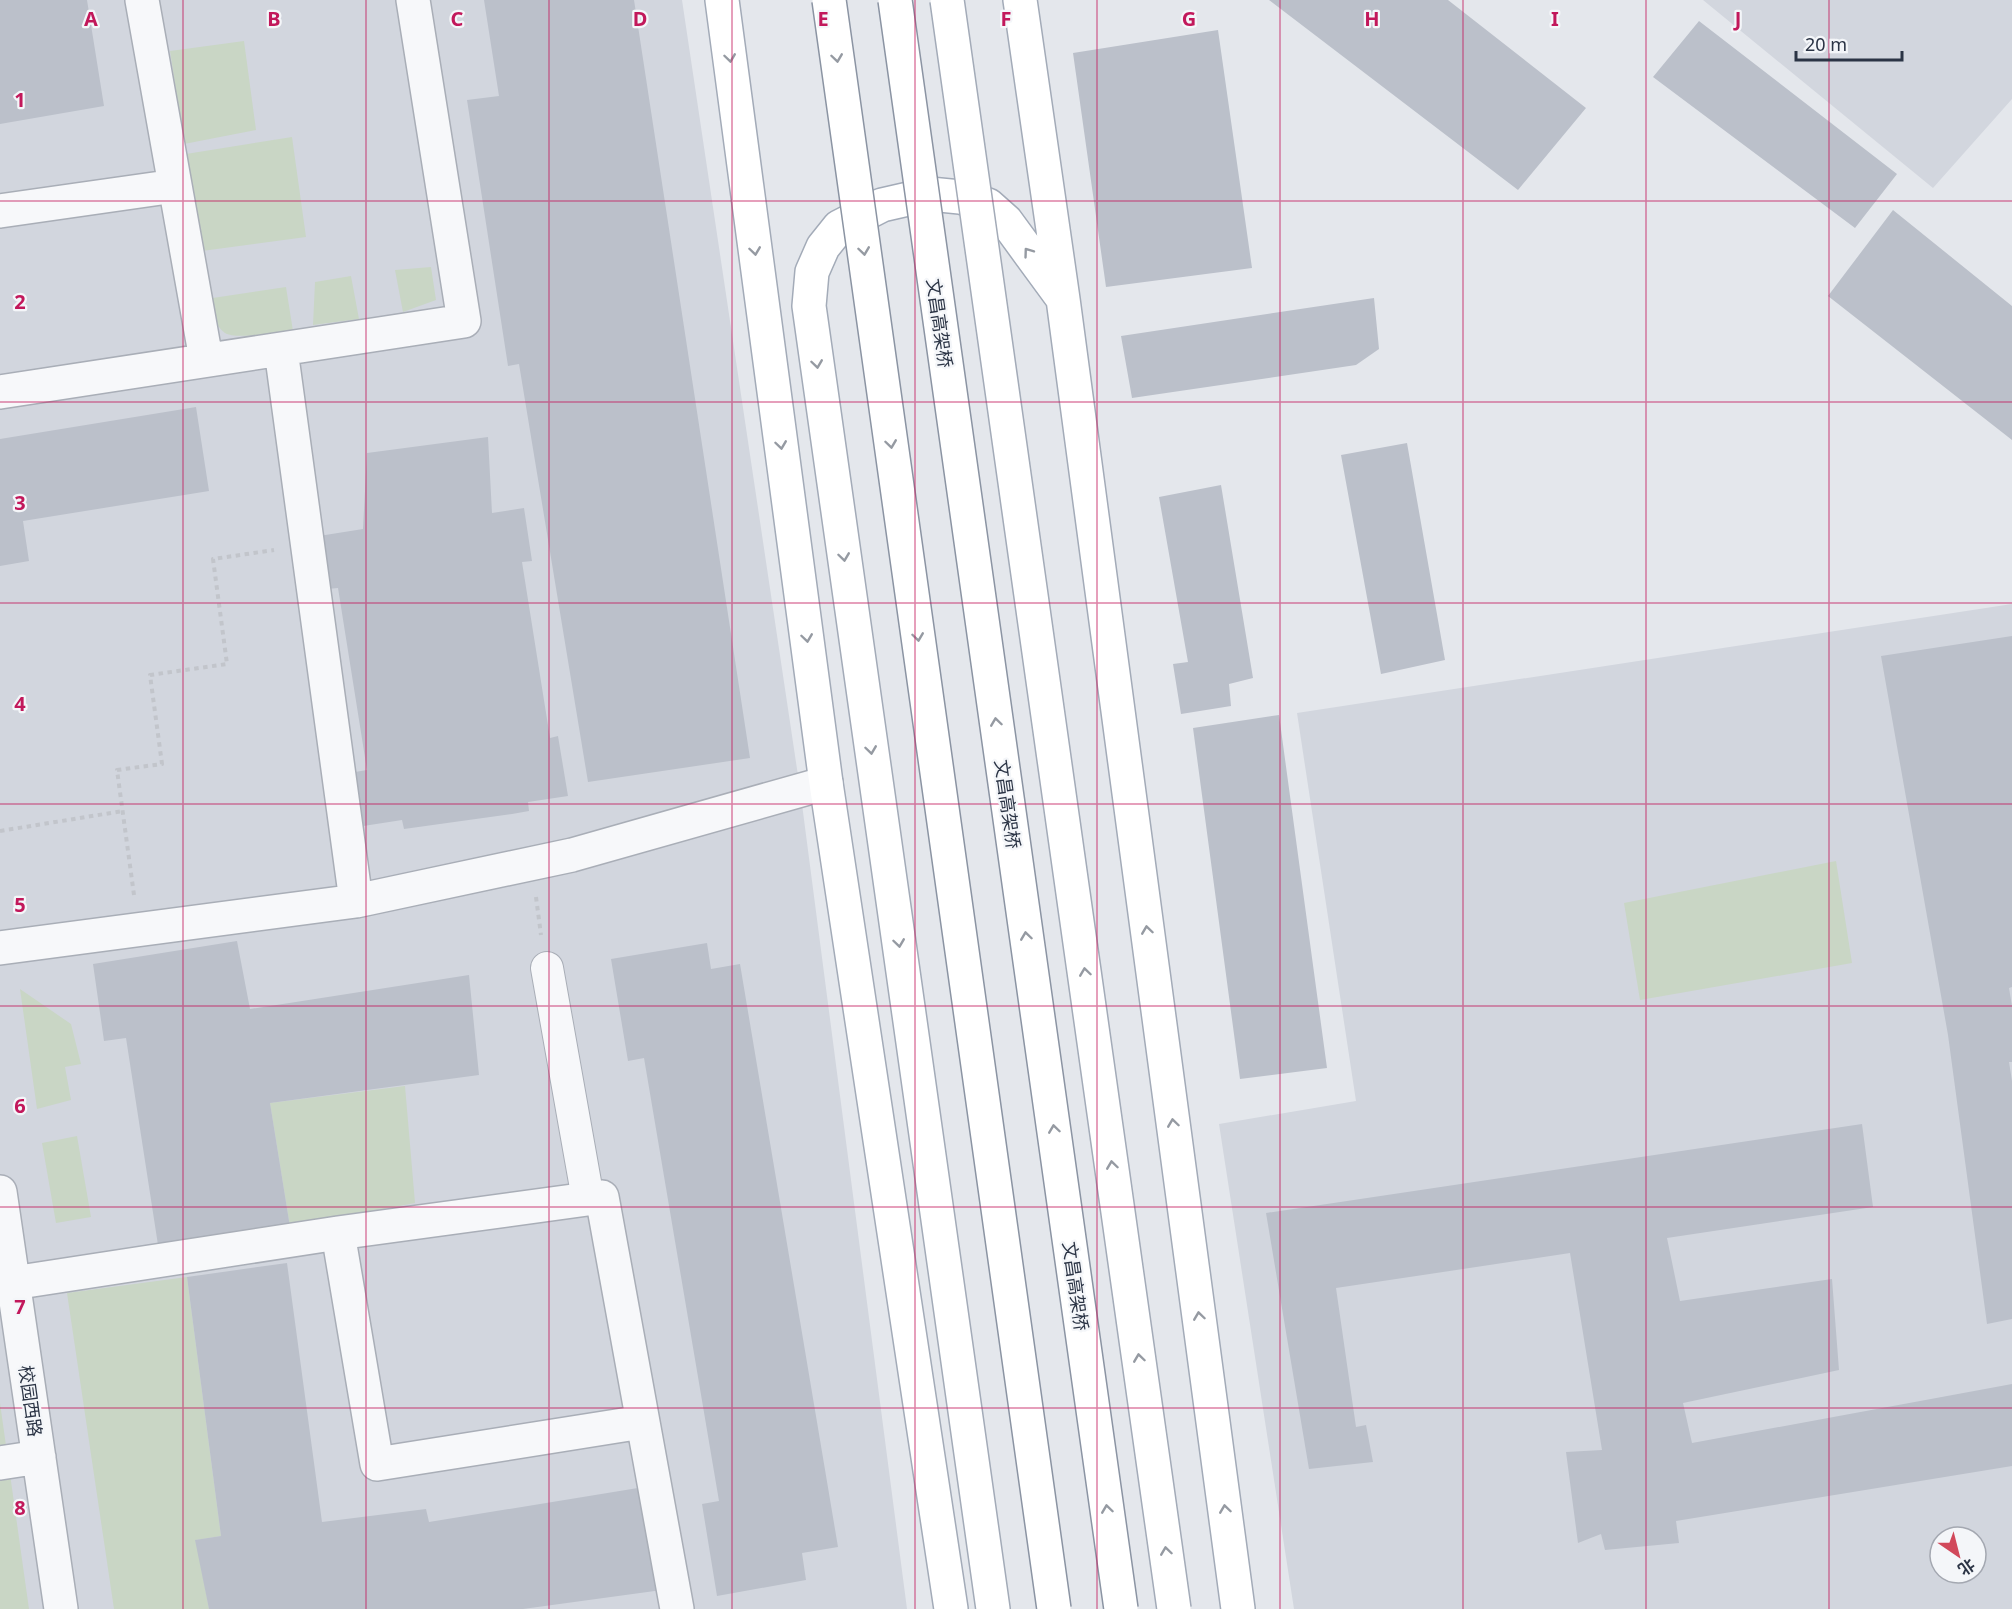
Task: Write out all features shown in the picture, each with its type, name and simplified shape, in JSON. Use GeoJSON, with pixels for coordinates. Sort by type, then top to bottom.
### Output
{"type":"FeatureCollection","features":[{"type":"Feature","properties":{"kind":"main road"},"geometry":{"type":"LineString","coordinates":[[722,0],[826,783],[951,1609]]}},
{"type":"Feature","properties":{"kind":"main road"},"geometry":{"type":"LineString","coordinates":[[829,0],[1054,1609]]}},
{"type":"Feature","properties":{"kind":"main road","name":"文昌高架桥"},"geometry":{"type":"LineString","coordinates":[[895,0],[1121,1609]]}},
{"type":"Feature","properties":{"kind":"main road"},"geometry":{"type":"LineString","coordinates":[[947,0],[1174,1609]]}},
{"type":"Feature","properties":{"kind":"main road"},"geometry":{"type":"LineString","coordinates":[[1020,0],[1063,299],[1238,1609]]}},
{"type":"Feature","properties":{"kind":"main road"},"geometry":{"type":"LineString","coordinates":[[993,1609],[809,306],[812,272],[823,247],[839,227],[882,205],[930,194],[960,197],[988,205],[1006,220],[1063,299]]}},
{"type":"Feature","properties":{"kind":"main road"},"geometry":{"type":"LineString","coordinates":[[1226,1609],[1232,1564]]}},
{"type":"Feature","properties":{"kind":"street"},"geometry":{"type":"LineString","coordinates":[[142,0],[206,359]]}},
{"type":"Feature","properties":{"kind":"street"},"geometry":{"type":"LineString","coordinates":[[0,392],[464,321],[413,0]]}},
{"type":"Feature","properties":{"kind":"street"},"geometry":{"type":"LineString","coordinates":[[0,211],[175,186]]}},
{"type":"Feature","properties":{"kind":"street"},"geometry":{"type":"LineString","coordinates":[[281,350],[356,901]]}},
{"type":"Feature","properties":{"kind":"street"},"geometry":{"type":"LineString","coordinates":[[0,948],[356,901],[572,855],[826,783]]}},
{"type":"Feature","properties":{"kind":"street"},"geometry":{"type":"LineString","coordinates":[[547,968],[588,1199]]}},
{"type":"Feature","properties":{"kind":"street","name":"校园西路"},"geometry":{"type":"LineString","coordinates":[[0,1192],[61,1609]]}},
{"type":"Feature","properties":{"kind":"street"},"geometry":{"type":"LineString","coordinates":[[13,1283],[338,1233],[602,1197],[677,1609]]}},
{"type":"Feature","properties":{"kind":"street"},"geometry":{"type":"LineString","coordinates":[[338,1233],[377,1464],[642,1422]]}},
{"type":"Feature","properties":{"kind":"street"},"geometry":{"type":"LineString","coordinates":[[0,1463],[39,1457]]}},
{"type":"Feature","properties":{"kind":"path"},"geometry":{"type":"LineString","coordinates":[[139,930],[117,770],[162,764],[150,675],[227,664],[213,559],[308,545]]}},
{"type":"Feature","properties":{"kind":"path"},"geometry":{"type":"LineString","coordinates":[[0,831],[123,811]]}},
{"type":"Feature","properties":{"kind":"path"},"geometry":{"type":"LineString","coordinates":[[530,864],[547,968]]}},
{"type":"Feature","properties":{"kind":"shaded area"},"geometry":{"type":"Polygon","coordinates":[[[0,0],[682,0],[800,789],[907,1609],[0,1609],[0,0]]]}},
{"type":"Feature","properties":{"kind":"shaded area"},"geometry":{"type":"Polygon","coordinates":[[[1703,0],[2012,0],[2012,99],[1933,188],[1703,0]]]}},
{"type":"Feature","properties":{"kind":"shaded area"},"geometry":{"type":"Polygon","coordinates":[[[2012,604],[2012,1609],[1294,1609],[1219,1124],[1356,1101],[1297,713],[2012,604]]]}},
{"type":"Feature","properties":{"kind":"green space"},"geometry":{"type":"Polygon","coordinates":[[[244,41],[256,130],[184,144],[170,51],[244,41]]]}},
{"type":"Feature","properties":{"kind":"green space"},"geometry":{"type":"Polygon","coordinates":[[[292,137],[306,237],[202,251],[186,154],[292,137]]]}},
{"type":"Feature","properties":{"kind":"green space"},"geometry":{"type":"Polygon","coordinates":[[[431,267],[436,300],[403,312],[395,270],[431,267]]]}},
{"type":"Feature","properties":{"kind":"green space"},"geometry":{"type":"Polygon","coordinates":[[[351,276],[359,319],[313,325],[315,282],[351,276]]]}},
{"type":"Feature","properties":{"kind":"green space"},"geometry":{"type":"Polygon","coordinates":[[[286,287],[293,331],[247,336],[230,335],[221,330],[206,299],[286,287]]]}},
{"type":"Feature","properties":{"kind":"green space"},"geometry":{"type":"Polygon","coordinates":[[[1836,861],[1852,963],[1640,1000],[1624,903],[1836,861]]]}},
{"type":"Feature","properties":{"kind":"green space"},"geometry":{"type":"Polygon","coordinates":[[[20,989],[71,1024],[81,1064],[65,1067],[71,1100],[37,1109],[20,989]]]}},
{"type":"Feature","properties":{"kind":"green space"},"geometry":{"type":"Polygon","coordinates":[[[405,1086],[415,1203],[290,1227],[270,1103],[405,1086]]]}},
{"type":"Feature","properties":{"kind":"green space"},"geometry":{"type":"Polygon","coordinates":[[[77,1136],[91,1217],[56,1223],[42,1143],[77,1136]]]}},
{"type":"Feature","properties":{"kind":"green space"},"geometry":{"type":"Polygon","coordinates":[[[187,1277],[221,1536],[196,1540],[209,1609],[114,1609],[67,1293],[187,1277]]]}},
{"type":"Feature","properties":{"kind":"green space"},"geometry":{"type":"Polygon","coordinates":[[[0,1403],[29,1609],[0,1609],[0,1403]]]}},
{"type":"Feature","properties":{"kind":"building"},"geometry":{"type":"Polygon","coordinates":[[[0,0],[87,0],[104,106],[0,124],[0,0]]]}},
{"type":"Feature","properties":{"kind":"building"},"geometry":{"type":"Polygon","coordinates":[[[484,0],[634,0],[750,758],[588,782],[519,364],[508,366],[467,100],[499,96],[484,0]]]}},
{"type":"Feature","properties":{"kind":"building"},"geometry":{"type":"Polygon","coordinates":[[[1269,0],[1448,0],[1586,108],[1518,190],[1269,0]]]}},
{"type":"Feature","properties":{"kind":"building"},"geometry":{"type":"Polygon","coordinates":[[[1699,21],[1897,174],[1855,228],[1653,77],[1699,21]]]}},
{"type":"Feature","properties":{"kind":"building"},"geometry":{"type":"Polygon","coordinates":[[[1218,30],[1252,268],[1106,287],[1073,53],[1218,30]]]}},
{"type":"Feature","properties":{"kind":"building"},"geometry":{"type":"Polygon","coordinates":[[[1893,210],[2012,306],[2012,440],[1828,296],[1893,210]]]}},
{"type":"Feature","properties":{"kind":"building"},"geometry":{"type":"Polygon","coordinates":[[[1374,298],[1379,349],[1356,365],[1132,398],[1121,336],[1374,298]]]}},
{"type":"Feature","properties":{"kind":"building"},"geometry":{"type":"Polygon","coordinates":[[[196,407],[209,491],[23,521],[29,561],[0,566],[0,439],[196,407]]]}},
{"type":"Feature","properties":{"kind":"building"},"geometry":{"type":"Polygon","coordinates":[[[488,437],[492,513],[524,508],[532,561],[522,562],[550,738],[558,736],[568,796],[528,802],[529,811],[512,814],[404,829],[402,820],[357,827],[349,773],[367,770],[338,588],[327,589],[319,536],[363,529],[367,453],[488,437]]]}},
{"type":"Feature","properties":{"kind":"building"},"geometry":{"type":"Polygon","coordinates":[[[1407,443],[1445,660],[1381,674],[1341,455],[1407,443]]]}},
{"type":"Feature","properties":{"kind":"building"},"geometry":{"type":"Polygon","coordinates":[[[1221,485],[1253,678],[1229,684],[1231,706],[1181,714],[1173,664],[1188,662],[1159,497],[1221,485]]]}},
{"type":"Feature","properties":{"kind":"building"},"geometry":{"type":"Polygon","coordinates":[[[2012,636],[2012,987],[2009,988],[2012,1006],[2012,1062],[2009,1062],[2012,1081],[2012,1319],[1987,1324],[1948,1035],[1881,656],[2012,636]]]}},
{"type":"Feature","properties":{"kind":"building"},"geometry":{"type":"Polygon","coordinates":[[[1279,715],[1327,1068],[1240,1079],[1193,728],[1279,715]]]}},
{"type":"Feature","properties":{"kind":"building"},"geometry":{"type":"Polygon","coordinates":[[[237,941],[250,1009],[469,975],[479,1075],[270,1103],[290,1227],[158,1245],[126,1038],[104,1041],[93,964],[237,941]]]}},
{"type":"Feature","properties":{"kind":"building"},"geometry":{"type":"Polygon","coordinates":[[[707,943],[711,969],[740,964],[838,1547],[802,1553],[806,1580],[717,1596],[702,1504],[719,1501],[644,1058],[628,1061],[611,959],[707,943]]]}},
{"type":"Feature","properties":{"kind":"building"},"geometry":{"type":"Polygon","coordinates":[[[1862,1124],[1873,1207],[1667,1238],[1680,1301],[1832,1279],[1839,1370],[1683,1403],[1692,1443],[2012,1384],[2012,1466],[1676,1521],[1679,1543],[1605,1550],[1601,1534],[1578,1543],[1566,1452],[1602,1450],[1570,1253],[1336,1288],[1356,1427],[1366,1425],[1373,1462],[1309,1469],[1266,1213],[1862,1124]]]}},
{"type":"Feature","properties":{"kind":"building"},"geometry":{"type":"Polygon","coordinates":[[[287,1263],[322,1522],[426,1509],[429,1522],[644,1487],[662,1590],[523,1609],[209,1609],[195,1540],[221,1536],[187,1277],[287,1263]]]}}]}
